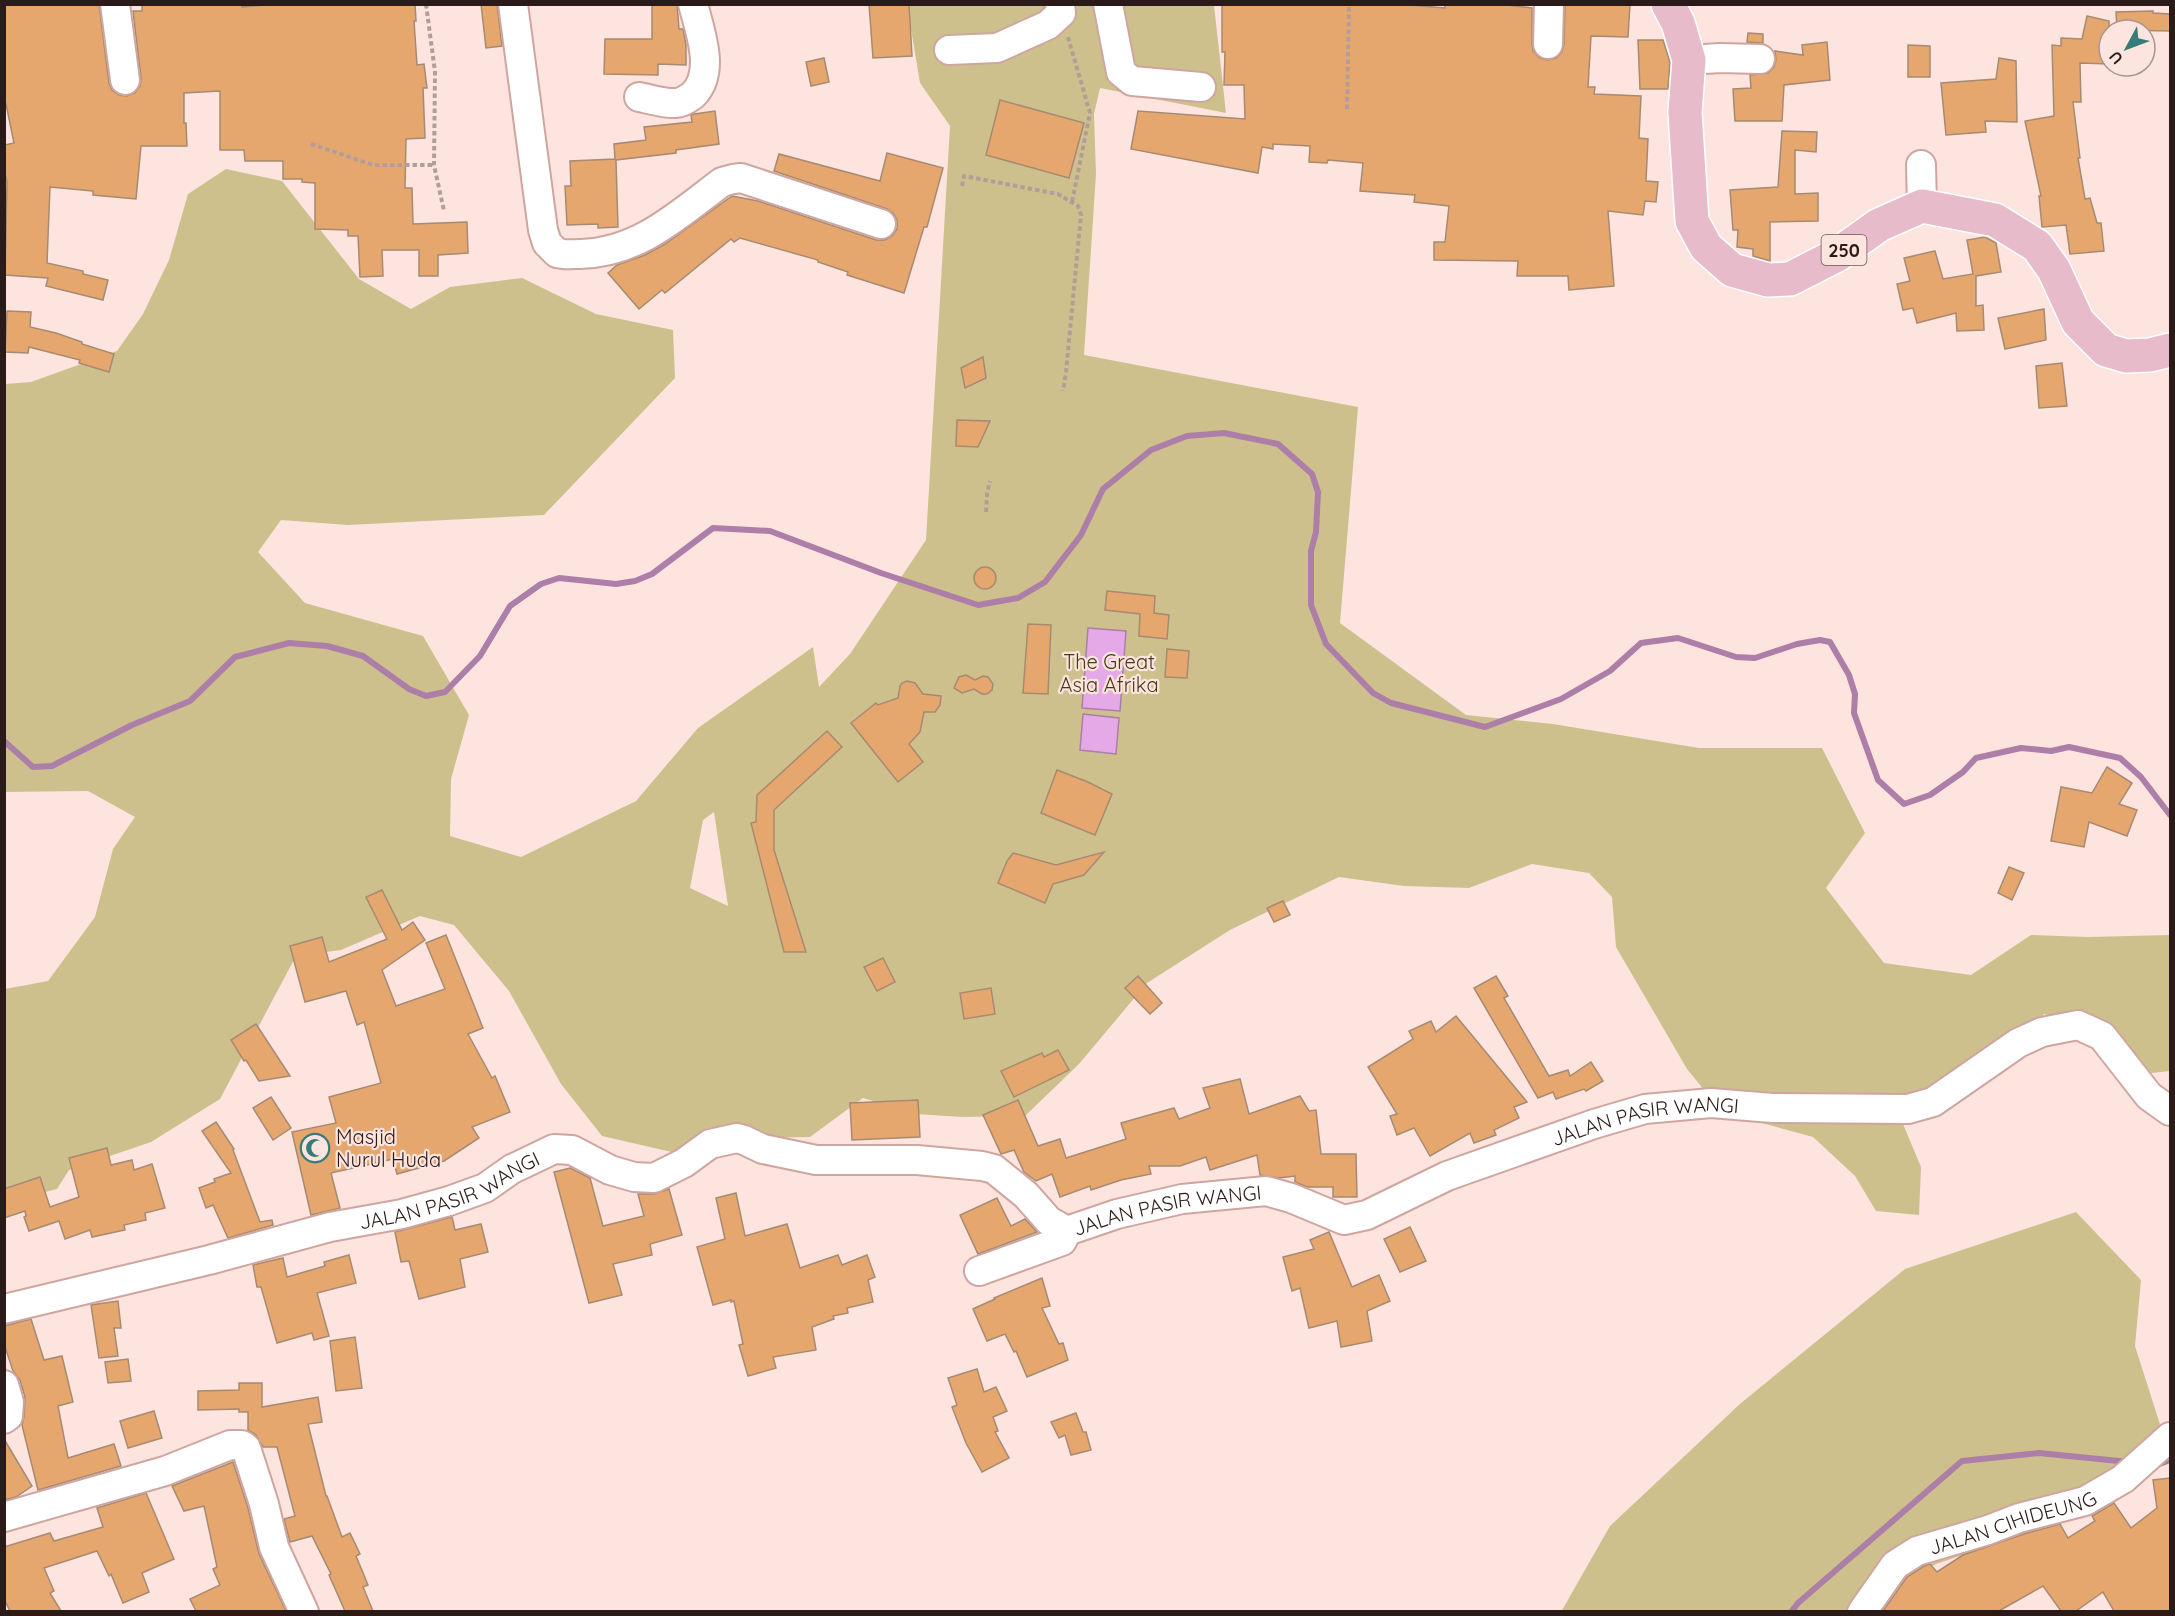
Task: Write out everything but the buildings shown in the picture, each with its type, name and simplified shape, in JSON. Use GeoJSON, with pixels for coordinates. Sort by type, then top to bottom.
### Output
{"type":"FeatureCollection","features":[{"type":"Feature","properties":{"kind":"main road","name":"250"},"geometry":{"type":"LineString","coordinates":[[1668,4],[1678,23],[1689,60],[1685,112],[1692,221],[1706,247],[1732,270],[1768,280],[1790,279],[1837,255],[1879,225],[1922,206]]}},
{"type":"Feature","properties":{"kind":"main road"},"geometry":{"type":"LineString","coordinates":[[1922,206],[1995,220],[2037,246],[2054,270],[2078,322],[2106,350],[2127,356],[2150,356],[2170,350]]}},
{"type":"Feature","properties":{"kind":"street"},"geometry":{"type":"LineString","coordinates":[[116,4],[125,80]]}},
{"type":"Feature","properties":{"kind":"street"},"geometry":{"type":"LineString","coordinates":[[513,4],[543,230],[547,243],[557,253],[595,254],[619,250],[657,230],[722,182],[733,178],[741,178],[881,224]]}},
{"type":"Feature","properties":{"kind":"street"},"geometry":{"type":"LineString","coordinates":[[639,97],[677,103],[690,97],[703,81],[705,65],[701,34],[693,4]]}},
{"type":"Feature","properties":{"kind":"street"},"geometry":{"type":"LineString","coordinates":[[1108,4],[1121,72],[1127,78],[1132,81],[1201,87]]}},
{"type":"Feature","properties":{"kind":"street"},"geometry":{"type":"LineString","coordinates":[[1548,44],[1549,4]]}},
{"type":"Feature","properties":{"kind":"street"},"geometry":{"type":"LineString","coordinates":[[949,50],[997,48],[1048,26],[1061,9]]}},
{"type":"Feature","properties":{"kind":"street"},"geometry":{"type":"LineString","coordinates":[[1689,60],[1760,59]]}},
{"type":"Feature","properties":{"kind":"street"},"geometry":{"type":"LineString","coordinates":[[1921,165],[1922,206]]}},
{"type":"Feature","properties":{"kind":"street","name":"JALAN PASIR WANGI"},"geometry":{"type":"LineString","coordinates":[[4,1310],[209,1260],[330,1227],[402,1214],[449,1201],[485,1188],[512,1169],[554,1149],[572,1150],[610,1170],[634,1177],[654,1178],[684,1163],[710,1144],[737,1138],[763,1149],[816,1160],[917,1160],[982,1166],[994,1168],[1018,1187],[1049,1221],[1067,1231],[1117,1214],[1182,1199],[1266,1191],[1291,1198],[1344,1220],[1367,1215],[1448,1176],[1645,1108],[1711,1103],[1772,1108],[1908,1108],[1933,1102],[2018,1043],[2042,1032],[2078,1025],[2102,1036],[2149,1096],[2170,1111]]}},
{"type":"Feature","properties":{"kind":"street"},"geometry":{"type":"LineString","coordinates":[[979,1271],[1062,1241],[1067,1231]]}},
{"type":"Feature","properties":{"kind":"street"},"geometry":{"type":"LineString","coordinates":[[4,1385],[9,1402],[8,1416],[4,1419]]}},
{"type":"Feature","properties":{"kind":"street","name":"JALAN CIHIDEUNG"},"geometry":{"type":"LineString","coordinates":[[1862,1611],[1895,1565],[1917,1551],[2019,1518],[2085,1501],[2123,1479],[2170,1437]]}},
{"type":"Feature","properties":{"kind":"street"},"geometry":{"type":"LineString","coordinates":[[4,1516],[165,1471],[230,1445],[242,1445],[246,1448],[261,1495],[274,1546],[304,1611]]}},
{"type":"Feature","properties":{"kind":"path"},"geometry":{"type":"LineString","coordinates":[[426,4],[435,72],[434,165],[444,211]]}},
{"type":"Feature","properties":{"kind":"path"},"geometry":{"type":"LineString","coordinates":[[1347,109],[1349,4]]}},
{"type":"Feature","properties":{"kind":"path"},"geometry":{"type":"LineString","coordinates":[[1061,9],[1090,113],[1072,202]]}},
{"type":"Feature","properties":{"kind":"path"},"geometry":{"type":"LineString","coordinates":[[311,144],[373,165],[434,165]]}},
{"type":"Feature","properties":{"kind":"path"},"geometry":{"type":"LineString","coordinates":[[962,186],[964,176],[1058,194],[1078,206],[1081,215],[1063,391]]}},
{"type":"Feature","properties":{"kind":"path"},"geometry":{"type":"LineString","coordinates":[[986,512],[990,481]]}},
{"type":"Feature","properties":{"kind":"green space","name":"The Great Asia Afrika"},"geometry":{"type":"Polygon","coordinates":[[[907,5],[1214,5],[1226,113],[1100,88],[1094,114],[1096,174],[1084,355],[1358,407],[1340,623],[1466,715],[1553,724],[1699,748],[1822,748],[1865,833],[1826,888],[1884,963],[1971,975],[2031,935],[2088,937],[2170,935],[2170,1071],[2142,1074],[2094,1029],[2044,1014],[2002,1074],[1930,1086],[1898,1112],[1921,1167],[1919,1215],[1876,1211],[1855,1176],[1813,1137],[1722,1112],[1687,1069],[1616,947],[1612,897],[1589,873],[1532,864],[1469,888],[1404,886],[1339,877],[1230,930],[1147,983],[1079,1064],[1025,1116],[962,1117],[915,1114],[863,1098],[810,1137],[762,1138],[689,1156],[602,1136],[561,1084],[509,991],[454,925],[420,916],[341,950],[296,956],[220,1099],[151,1142],[69,1170],[57,1189],[5,1202],[5,989],[48,981],[95,917],[113,849],[135,817],[88,791],[5,792],[5,384],[31,382],[117,351],[143,314],[169,260],[188,194],[226,169],[282,181],[359,279],[411,309],[450,287],[522,278],[596,314],[673,330],[675,378],[544,515],[348,525],[281,520],[258,552],[305,603],[423,636],[469,715],[451,779],[450,836],[521,857],[636,801],[698,728],[813,647],[819,687],[850,654],[926,540],[950,126],[920,83],[907,5]],[[714,812],[703,820],[690,888],[728,906],[714,812]]]}},
{"type":"Feature","properties":{"kind":"green space"},"geometry":{"type":"Polygon","coordinates":[[[2076,1212],[2141,1280],[2135,1346],[2164,1437],[2045,1527],[1936,1564],[1857,1611],[1561,1612],[1610,1526],[1741,1403],[1905,1269],[2076,1212]]]}},
{"type":"Feature","properties":{"kind":"shaded area"},"geometry":{"type":"Polygon","coordinates":[[[1088,628],[1126,631],[1120,711],[1082,708],[1088,628]]]}},
{"type":"Feature","properties":{"kind":"shaded area"},"geometry":{"type":"Polygon","coordinates":[[[1083,714],[1119,718],[1116,754],[1080,750],[1083,714]]]}},
{"type":"Feature","properties":{"kind":"waterway"},"geometry":{"type":"LineString","coordinates":[[4,741],[33,767],[52,766],[132,725],[190,701],[235,657],[289,643],[327,646],[363,656],[409,689],[426,696],[445,692],[480,656],[510,606],[541,584],[559,578],[616,584],[635,581],[652,574],[713,528],[770,531],[881,573],[978,605],[1018,598],[1045,582],[1081,535],[1103,489],[1151,450],[1187,436],[1224,433],[1278,444],[1312,474],[1318,492],[1316,532],[1311,551],[1311,605],[1326,644],[1373,693],[1391,703],[1485,727],[1561,699],[1610,671],[1641,643],[1678,638],[1736,657],[1755,658],[1797,644],[1820,640],[1830,642],[1849,675],[1855,694],[1854,713],[1878,780],[1904,804],[1930,795],[1963,772],[1976,758],[2021,748],[2051,751],[2069,747],[2120,758],[2141,777],[2170,815]]}},
{"type":"Feature","properties":{"kind":"waterway"},"geometry":{"type":"LineString","coordinates":[[1791,1612],[1798,1603],[1962,1461],[2039,1453],[2129,1462]]}},
{"type":"Feature","properties":{"kind":"waterway"},"geometry":{"type":"LineString","coordinates":[[2157,1465],[2170,1460]]}},
{"type":"Feature","properties":{"kind":"place","name":"Masjid Nurul Huda"},"geometry":{"type":"Point","coordinates":[315,1148]}}]}
